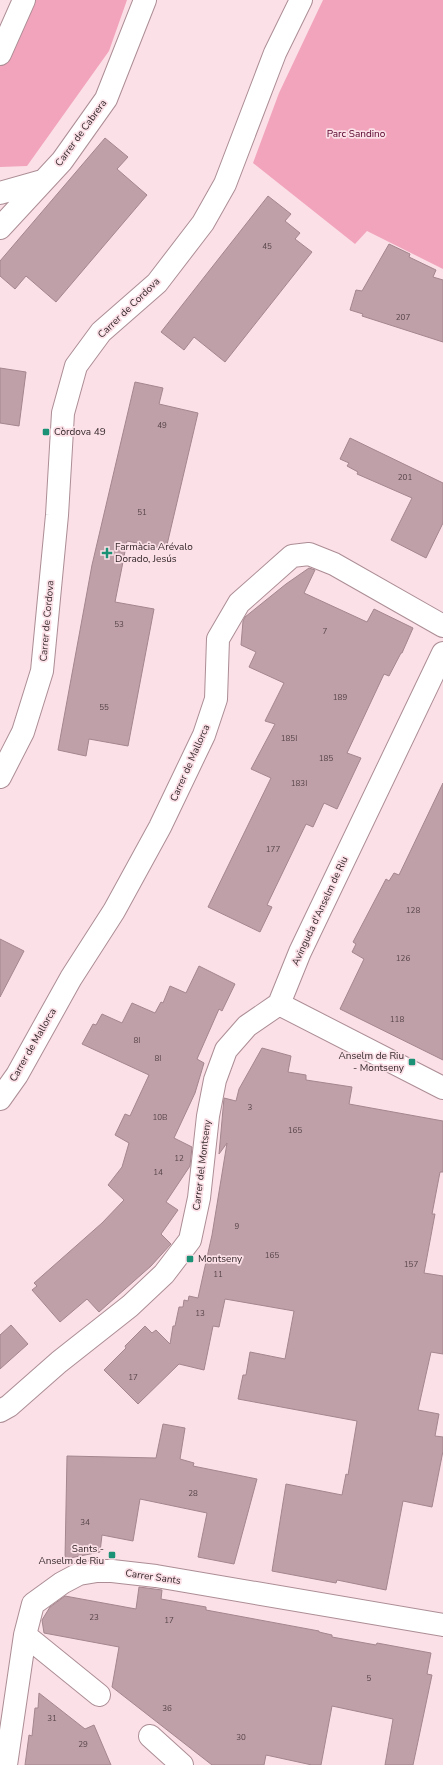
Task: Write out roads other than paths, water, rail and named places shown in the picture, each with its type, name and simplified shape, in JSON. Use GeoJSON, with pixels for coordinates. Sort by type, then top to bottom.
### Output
{"type":"FeatureCollection","features":[{"type":"Feature","properties":{"kind":"street"},"geometry":{"type":"LineString","coordinates":[[0,54],[24,0]]}},
{"type":"Feature","properties":{"kind":"street","name":"Carrer de Cabrera"},"geometry":{"type":"LineString","coordinates":[[0,228],[62,160],[106,99],[145,0]]}},
{"type":"Feature","properties":{"kind":"street","name":"Carrer de Cordova"},"geometry":{"type":"LineString","coordinates":[[0,777],[15,735],[42,671],[57,515],[63,413],[76,366],[101,332],[157,283],[203,223],[225,184],[275,53],[301,0]]}},
{"type":"Feature","properties":{"kind":"street"},"geometry":{"type":"LineString","coordinates":[[0,193],[42,181]]}},
{"type":"Feature","properties":{"kind":"street","name":"Carrer de Mallorca"},"geometry":{"type":"LineString","coordinates":[[0,1099],[17,1076],[71,978],[114,911],[160,827],[204,735],[216,699],[218,639],[239,602],[292,556],[308,554],[334,564],[443,626]]}},
{"type":"Feature","properties":{"kind":"street","name":"Avinguda d'Anselm de Riu"},"geometry":{"type":"LineString","coordinates":[[279,1004],[300,952],[443,653]]}},
{"type":"Feature","properties":{"kind":"street"},"geometry":{"type":"LineString","coordinates":[[279,1004],[443,1088]]}},
{"type":"Feature","properties":{"kind":"street","name":"Carrer del Montseny"},"geometry":{"type":"LineString","coordinates":[[0,1411],[9,1406],[59,1362],[130,1306],[164,1274],[190,1240],[199,1198],[208,1116],[215,1080],[226,1050],[247,1026],[279,1004]]}},
{"type":"Feature","properties":{"kind":"street","name":"Carrer Sants"},"geometry":{"type":"LineString","coordinates":[[6,1765],[25,1634],[33,1604],[62,1582],[79,1574],[97,1571],[156,1576],[443,1625]]}},
{"type":"Feature","properties":{"kind":"street"},"geometry":{"type":"LineString","coordinates":[[25,1634],[99,1694]]}},
{"type":"Feature","properties":{"kind":"street"},"geometry":{"type":"LineString","coordinates":[[150,1736],[182,1765]]}},
{"type":"Feature","properties":{"kind":"place","name":"Còrdova 49"},"geometry":{"type":"Point","coordinates":[46,432]}},
{"type":"Feature","properties":{"kind":"place","name":"Farmàcia Arévalo Dorado, Jesús"},"geometry":{"type":"Point","coordinates":[107,553]}},
{"type":"Feature","properties":{"kind":"place","name":"Anselm de Riu - Montseny"},"geometry":{"type":"Point","coordinates":[412,1062]}},
{"type":"Feature","properties":{"kind":"place","name":"Montseny"},"geometry":{"type":"Point","coordinates":[190,1259]}},
{"type":"Feature","properties":{"kind":"place","name":"Sants - Anselm de Riu"},"geometry":{"type":"Point","coordinates":[112,1555]}},
{"type":"Feature","properties":{"kind":"park label","name":"Parc Sandino"},"geometry":{"type":"Point","coordinates":[356,134]}}]}
